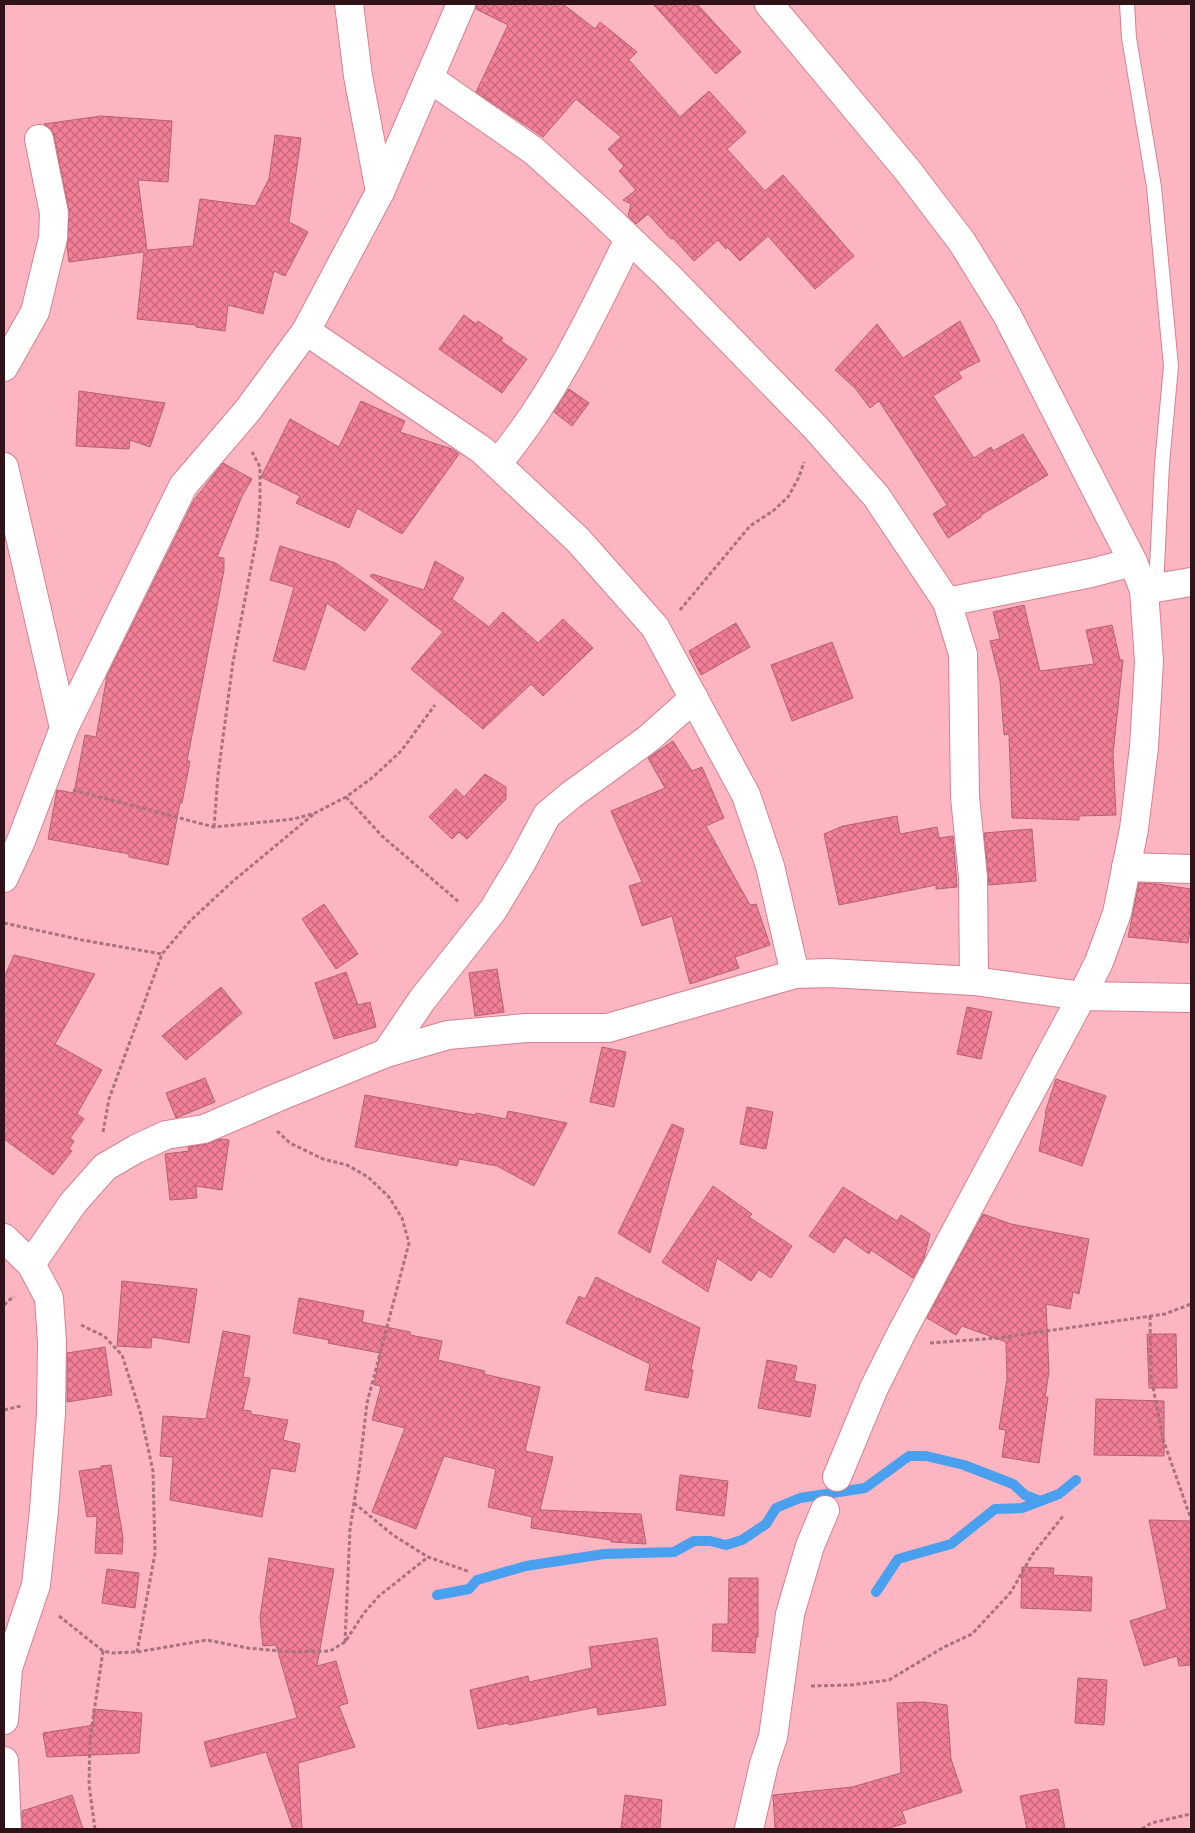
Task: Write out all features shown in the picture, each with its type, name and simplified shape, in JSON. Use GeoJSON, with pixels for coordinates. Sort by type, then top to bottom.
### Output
{"type":"FeatureCollection","features":[{"type":"Feature","properties":{"kind":"street"},"geometry":{"type":"LineString","coordinates":[[349,4],[358,76],[380,192]]}},
{"type":"Feature","properties":{"kind":"street"},"geometry":{"type":"LineString","coordinates":[[4,878],[21,841],[64,728],[183,486],[238,422],[306,331],[380,192],[462,4]]}},
{"type":"Feature","properties":{"kind":"street"},"geometry":{"type":"LineString","coordinates":[[768,4],[908,171],[962,242],[1007,315],[1133,562],[1150,589],[1149,661],[1144,747],[1134,829],[1117,913],[1099,962],[895,1346],[874,1388],[836,1476]]}},
{"type":"Feature","properties":{"kind":"street"},"geometry":{"type":"LineString","coordinates":[[429,78],[534,151],[668,276],[816,428],[876,496],[947,602],[963,654],[965,797],[973,877],[974,981]]}},
{"type":"Feature","properties":{"kind":"street"},"geometry":{"type":"LineString","coordinates":[[4,367],[35,312],[53,238],[54,213],[39,139]]}},
{"type":"Feature","properties":{"kind":"street"},"geometry":{"type":"LineString","coordinates":[[497,464],[512,447],[560,374],[586,328],[629,239]]}},
{"type":"Feature","properties":{"kind":"street"},"geometry":{"type":"LineString","coordinates":[[306,331],[482,450],[578,540],[655,628],[746,795],[770,866],[795,974]]}},
{"type":"Feature","properties":{"kind":"street"},"geometry":{"type":"LineString","coordinates":[[4,467],[64,728]]}},
{"type":"Feature","properties":{"kind":"street"},"geometry":{"type":"LineString","coordinates":[[947,602],[1091,574],[1133,562]]}},
{"type":"Feature","properties":{"kind":"street"},"geometry":{"type":"LineString","coordinates":[[1150,589],[1191,582]]}},
{"type":"Feature","properties":{"kind":"street"},"geometry":{"type":"LineString","coordinates":[[386,1054],[422,1000],[493,910],[522,862],[547,814],[648,739],[694,698]]}},
{"type":"Feature","properties":{"kind":"street"},"geometry":{"type":"LineString","coordinates":[[1126,867],[1191,870]]}},
{"type":"Feature","properties":{"kind":"street"},"geometry":{"type":"LineString","coordinates":[[31,1264],[73,1203],[105,1167],[166,1135],[204,1129],[386,1054],[448,1035],[526,1028],[608,1028],[795,974],[829,973],[974,981],[1082,996],[1191,998]]}},
{"type":"Feature","properties":{"kind":"street"},"geometry":{"type":"LineString","coordinates":[[4,1238],[31,1264],[49,1298],[52,1342],[51,1413],[36,1585],[8,1668],[4,1720]]}},
{"type":"Feature","properties":{"kind":"street"},"geometry":{"type":"LineString","coordinates":[[749,1829],[764,1764],[773,1737],[790,1614],[810,1546],[825,1510]]}},
{"type":"Feature","properties":{"kind":"street"},"geometry":{"type":"LineString","coordinates":[[4,1761],[7,1829]]}},
{"type":"Feature","properties":{"kind":"lane"},"geometry":{"type":"LineString","coordinates":[[1127,4],[1129,38],[1154,187],[1171,366],[1150,589]]}},
{"type":"Feature","properties":{"kind":"path"},"geometry":{"type":"LineString","coordinates":[[214,827],[218,775],[233,662],[257,536],[260,503],[260,467],[238,422]]}},
{"type":"Feature","properties":{"kind":"path"},"geometry":{"type":"LineString","coordinates":[[660,636],[750,526],[773,511],[788,497],[799,477],[816,428]]}},
{"type":"Feature","properties":{"kind":"path"},"geometry":{"type":"LineString","coordinates":[[43,782],[214,827],[294,819],[315,813],[346,797],[372,778],[401,750],[435,706]]}},
{"type":"Feature","properties":{"kind":"path"},"geometry":{"type":"LineString","coordinates":[[346,797],[382,836],[483,923]]}},
{"type":"Feature","properties":{"kind":"path"},"geometry":{"type":"LineString","coordinates":[[95,1178],[109,1099],[162,954],[191,920],[232,882],[315,813]]}},
{"type":"Feature","properties":{"kind":"path"},"geometry":{"type":"LineString","coordinates":[[4,923],[82,940],[162,954]]}},
{"type":"Feature","properties":{"kind":"path"},"geometry":{"type":"LineString","coordinates":[[252,1108],[290,1142],[323,1159],[346,1165],[368,1177],[390,1197],[402,1218],[409,1243],[367,1403],[360,1471],[350,1529],[346,1642]]}},
{"type":"Feature","properties":{"kind":"path"},"geometry":{"type":"LineString","coordinates":[[895,1346],[998,1338],[1165,1314],[1191,1304]]}},
{"type":"Feature","properties":{"kind":"path"},"geometry":{"type":"LineString","coordinates":[[50,1309],[104,1336],[122,1355],[140,1411],[153,1471],[155,1553],[137,1652]]}},
{"type":"Feature","properties":{"kind":"path"},"geometry":{"type":"LineString","coordinates":[[1150,1316],[1151,1376],[1163,1439],[1191,1518]]}},
{"type":"Feature","properties":{"kind":"path"},"geometry":{"type":"LineString","coordinates":[[354,1503],[393,1535],[428,1557],[470,1572]]}},
{"type":"Feature","properties":{"kind":"path"},"geometry":{"type":"LineString","coordinates":[[781,1687],[850,1685],[890,1680],[944,1647],[972,1634],[1011,1592],[1032,1555],[1064,1515]]}},
{"type":"Feature","properties":{"kind":"path"},"geometry":{"type":"LineString","coordinates":[[33,1595],[103,1651],[113,1653],[137,1652],[208,1640],[273,1651],[330,1651],[346,1642],[364,1613],[379,1596],[428,1557]]}},
{"type":"Feature","properties":{"kind":"path"},"geometry":{"type":"LineString","coordinates":[[95,1829],[89,1785],[90,1739],[103,1651]]}},
{"type":"Feature","properties":{"kind":"path"},"geometry":{"type":"LineString","coordinates":[[1142,1829],[1151,1824],[1191,1814]]}},
{"type":"Feature","properties":{"kind":"building"},"geometry":{"type":"Polygon","coordinates":[[[476,4],[563,4],[595,29],[600,22],[637,52],[629,60],[680,117],[709,91],[746,132],[727,149],[765,191],[783,175],[854,256],[815,289],[768,236],[740,261],[718,240],[694,261],[648,214],[636,224],[628,216],[631,204],[623,200],[636,190],[619,171],[624,166],[608,149],[621,137],[576,99],[543,137],[476,92],[508,25],[476,9],[476,4]]]}},
{"type":"Feature","properties":{"kind":"building"},"geometry":{"type":"Polygon","coordinates":[[[653,4],[697,4],[741,52],[716,74],[653,4]]]}},
{"type":"Feature","properties":{"kind":"building"},"geometry":{"type":"Polygon","coordinates":[[[101,116],[172,121],[168,182],[138,180],[147,250],[193,246],[200,199],[255,206],[269,179],[275,135],[301,138],[289,222],[308,232],[285,276],[274,271],[263,314],[228,305],[225,331],[196,327],[196,325],[137,319],[144,252],[69,262],[67,247],[69,210],[54,136],[51,129],[44,124],[101,116]]]}},
{"type":"Feature","properties":{"kind":"building"},"geometry":{"type":"Polygon","coordinates":[[[464,315],[476,324],[478,321],[503,338],[501,341],[527,359],[502,393],[439,349],[464,315]]]}},
{"type":"Feature","properties":{"kind":"building"},"geometry":{"type":"Polygon","coordinates":[[[960,321],[980,361],[958,372],[962,378],[933,396],[974,458],[991,447],[993,451],[1023,434],[1048,475],[981,515],[981,517],[948,538],[933,514],[947,505],[879,401],[870,408],[855,388],[835,370],[877,324],[903,358],[960,321]]]}},
{"type":"Feature","properties":{"kind":"building"},"geometry":{"type":"Polygon","coordinates":[[[569,389],[589,403],[572,426],[554,412],[569,389]]]}},
{"type":"Feature","properties":{"kind":"building"},"geometry":{"type":"Polygon","coordinates":[[[79,391],[165,403],[150,447],[130,440],[129,449],[76,446],[79,391]]]}},
{"type":"Feature","properties":{"kind":"building"},"geometry":{"type":"Polygon","coordinates":[[[361,401],[405,421],[400,432],[452,449],[459,454],[402,534],[357,508],[349,528],[296,503],[300,496],[261,477],[290,419],[339,447],[361,401]]]}},
{"type":"Feature","properties":{"kind":"building"},"geometry":{"type":"Polygon","coordinates":[[[223,463],[252,479],[242,496],[217,557],[224,558],[224,570],[187,761],[190,761],[168,865],[129,857],[129,854],[48,839],[57,790],[74,793],[85,735],[96,737],[107,676],[194,500],[223,463]]]}},
{"type":"Feature","properties":{"kind":"building"},"geometry":{"type":"Polygon","coordinates":[[[280,546],[336,563],[388,600],[365,631],[327,603],[305,670],[273,661],[294,587],[270,580],[280,546]]]}},
{"type":"Feature","properties":{"kind":"building"},"geometry":{"type":"Polygon","coordinates":[[[435,561],[464,578],[452,599],[489,627],[503,612],[538,643],[563,619],[593,648],[543,696],[531,684],[483,729],[411,669],[443,632],[370,576],[372,574],[424,590],[435,561]]]}},
{"type":"Feature","properties":{"kind":"building"},"geometry":{"type":"Polygon","coordinates":[[[1024,605],[1040,671],[1094,664],[1086,630],[1112,625],[1120,660],[1123,660],[1113,754],[1116,815],[1079,816],[1079,820],[1012,818],[1009,734],[1004,735],[1000,681],[990,641],[1000,639],[993,612],[1024,605]]]}},
{"type":"Feature","properties":{"kind":"building"},"geometry":{"type":"Polygon","coordinates":[[[736,623],[750,647],[701,675],[689,651],[736,623]]]}},
{"type":"Feature","properties":{"kind":"building"},"geometry":{"type":"Polygon","coordinates":[[[832,642],[853,698],[792,721],[771,665],[832,642]]]}},
{"type":"Feature","properties":{"kind":"building"},"geometry":{"type":"Polygon","coordinates":[[[673,741],[692,771],[702,767],[724,818],[706,826],[750,905],[756,904],[770,945],[735,957],[739,968],[690,984],[672,916],[642,926],[629,886],[642,882],[611,811],[665,788],[648,758],[673,741]]]}},
{"type":"Feature","properties":{"kind":"building"},"geometry":{"type":"Polygon","coordinates":[[[485,774],[506,787],[506,799],[467,839],[459,832],[452,839],[429,817],[456,789],[464,797],[485,774]]]}},
{"type":"Feature","properties":{"kind":"building"},"geometry":{"type":"Polygon","coordinates":[[[897,816],[900,834],[937,827],[939,838],[953,836],[957,887],[936,889],[936,885],[839,905],[824,834],[843,826],[897,816]]]}},
{"type":"Feature","properties":{"kind":"building"},"geometry":{"type":"Polygon","coordinates":[[[1032,829],[1036,881],[989,885],[984,833],[1032,829]]]}},
{"type":"Feature","properties":{"kind":"building"},"geometry":{"type":"Polygon","coordinates":[[[1139,883],[1191,889],[1191,923],[1188,943],[1128,937],[1139,883]]]}},
{"type":"Feature","properties":{"kind":"building"},"geometry":{"type":"Polygon","coordinates":[[[324,904],[358,954],[336,969],[302,919],[324,904]]]}},
{"type":"Feature","properties":{"kind":"building"},"geometry":{"type":"Polygon","coordinates":[[[14,955],[95,974],[55,1044],[102,1070],[77,1114],[84,1119],[70,1138],[74,1141],[69,1149],[72,1151],[53,1175],[4,1139],[4,978],[14,955]]]}},
{"type":"Feature","properties":{"kind":"building"},"geometry":{"type":"Polygon","coordinates":[[[497,969],[504,1012],[475,1016],[469,973],[497,969]]]}},
{"type":"Feature","properties":{"kind":"building"},"geometry":{"type":"Polygon","coordinates":[[[346,972],[358,1005],[370,1002],[376,1027],[334,1039],[315,983],[346,972]]]}},
{"type":"Feature","properties":{"kind":"building"},"geometry":{"type":"Polygon","coordinates":[[[221,987],[242,1013],[186,1060],[162,1036],[221,987]]]}},
{"type":"Feature","properties":{"kind":"building"},"geometry":{"type":"Polygon","coordinates":[[[967,1007],[992,1012],[981,1059],[957,1054],[967,1007]]]}},
{"type":"Feature","properties":{"kind":"building"},"geometry":{"type":"Polygon","coordinates":[[[602,1047],[626,1052],[614,1107],[590,1102],[602,1047]]]}},
{"type":"Feature","properties":{"kind":"building"},"geometry":{"type":"Polygon","coordinates":[[[205,1078],[215,1102],[176,1118],[166,1093],[205,1078]]]}},
{"type":"Feature","properties":{"kind":"building"},"geometry":{"type":"Polygon","coordinates":[[[1056,1079],[1106,1096],[1082,1166],[1039,1151],[1045,1113],[1056,1079]]]}},
{"type":"Feature","properties":{"kind":"building"},"geometry":{"type":"Polygon","coordinates":[[[365,1095],[475,1115],[476,1113],[506,1119],[508,1111],[567,1123],[534,1186],[497,1166],[459,1159],[457,1166],[355,1147],[365,1095]]]}},
{"type":"Feature","properties":{"kind":"building"},"geometry":{"type":"Polygon","coordinates":[[[747,1107],[773,1112],[766,1149],[740,1144],[747,1107]]]}},
{"type":"Feature","properties":{"kind":"building"},"geometry":{"type":"Polygon","coordinates":[[[672,1124],[684,1129],[650,1253],[618,1233],[672,1124]]]}},
{"type":"Feature","properties":{"kind":"building"},"geometry":{"type":"Polygon","coordinates":[[[220,1139],[229,1140],[222,1190],[196,1186],[197,1198],[170,1200],[165,1154],[189,1151],[188,1147],[207,1144],[220,1139]]]}},
{"type":"Feature","properties":{"kind":"building"},"geometry":{"type":"Polygon","coordinates":[[[713,1186],[752,1214],[749,1217],[792,1246],[771,1278],[759,1270],[751,1281],[717,1258],[708,1292],[662,1262],[713,1186]]]}},
{"type":"Feature","properties":{"kind":"building"},"geometry":{"type":"Polygon","coordinates":[[[843,1187],[897,1221],[901,1215],[930,1234],[924,1258],[913,1278],[871,1250],[869,1254],[845,1237],[834,1253],[809,1236],[843,1187]]]}},
{"type":"Feature","properties":{"kind":"building"},"geometry":{"type":"Polygon","coordinates":[[[983,1214],[1011,1224],[1089,1239],[1079,1294],[1073,1292],[1070,1309],[1046,1304],[1049,1372],[1045,1397],[1048,1397],[1039,1463],[1002,1457],[1006,1430],[999,1429],[1007,1379],[1006,1342],[962,1326],[956,1335],[927,1318],[983,1214]]]}},
{"type":"Feature","properties":{"kind":"building"},"geometry":{"type":"Polygon","coordinates":[[[596,1277],[637,1298],[636,1301],[638,1298],[700,1328],[691,1369],[693,1370],[688,1398],[645,1390],[650,1364],[566,1323],[579,1296],[585,1299],[596,1277]]]}},
{"type":"Feature","properties":{"kind":"building"},"geometry":{"type":"Polygon","coordinates":[[[122,1281],[197,1289],[189,1343],[152,1337],[151,1348],[117,1346],[122,1281]]]}},
{"type":"Feature","properties":{"kind":"building"},"geometry":{"type":"Polygon","coordinates":[[[299,1298],[364,1311],[362,1322],[410,1332],[410,1335],[442,1341],[438,1360],[485,1371],[484,1374],[540,1387],[525,1451],[553,1457],[540,1510],[641,1514],[646,1544],[611,1542],[611,1540],[531,1528],[532,1517],[488,1507],[496,1469],[444,1456],[416,1529],[372,1512],[405,1428],[372,1420],[381,1386],[374,1385],[380,1353],[328,1343],[329,1340],[293,1333],[299,1298]]]}},
{"type":"Feature","properties":{"kind":"building"},"geometry":{"type":"Polygon","coordinates":[[[223,1331],[250,1336],[243,1377],[250,1378],[243,1410],[251,1411],[251,1414],[288,1420],[283,1440],[300,1444],[295,1472],[271,1468],[262,1517],[170,1500],[173,1457],[160,1456],[163,1416],[206,1419],[223,1331]]]}},
{"type":"Feature","properties":{"kind":"building"},"geometry":{"type":"Polygon","coordinates":[[[1147,1334],[1176,1334],[1177,1388],[1149,1388],[1147,1334]]]}},
{"type":"Feature","properties":{"kind":"building"},"geometry":{"type":"Polygon","coordinates":[[[105,1347],[112,1395],[67,1402],[67,1353],[105,1347]]]}},
{"type":"Feature","properties":{"kind":"building"},"geometry":{"type":"Polygon","coordinates":[[[767,1360],[797,1366],[794,1381],[816,1385],[810,1417],[758,1408],[767,1360]]]}},
{"type":"Feature","properties":{"kind":"building"},"geometry":{"type":"Polygon","coordinates":[[[1096,1399],[1164,1401],[1164,1456],[1094,1455],[1096,1399]]]}},
{"type":"Feature","properties":{"kind":"building"},"geometry":{"type":"Polygon","coordinates":[[[111,1465],[123,1538],[122,1554],[95,1553],[97,1516],[87,1517],[79,1471],[111,1465]]]}},
{"type":"Feature","properties":{"kind":"building"},"geometry":{"type":"Polygon","coordinates":[[[680,1475],[728,1481],[724,1516],[676,1510],[680,1475]]]}},
{"type":"Feature","properties":{"kind":"building"},"geometry":{"type":"Polygon","coordinates":[[[1149,1520],[1191,1521],[1191,1665],[1179,1666],[1177,1656],[1144,1666],[1130,1621],[1167,1609],[1149,1520]]]}},
{"type":"Feature","properties":{"kind":"building"},"geometry":{"type":"Polygon","coordinates":[[[269,1558],[334,1569],[317,1666],[336,1661],[348,1703],[339,1706],[355,1747],[298,1763],[302,1829],[293,1829],[266,1752],[211,1767],[204,1742],[297,1718],[276,1645],[263,1646],[260,1617],[269,1558]]]}},
{"type":"Feature","properties":{"kind":"building"},"geometry":{"type":"Polygon","coordinates":[[[1022,1567],[1054,1568],[1053,1575],[1092,1577],[1091,1611],[1021,1608],[1022,1567]]]}},
{"type":"Feature","properties":{"kind":"building"},"geometry":{"type":"Polygon","coordinates":[[[107,1569],[139,1573],[135,1608],[102,1603],[107,1569]]]}},
{"type":"Feature","properties":{"kind":"building"},"geometry":{"type":"Polygon","coordinates":[[[729,1578],[758,1578],[758,1637],[756,1637],[755,1653],[712,1651],[713,1624],[728,1624],[729,1578]]]}},
{"type":"Feature","properties":{"kind":"building"},"geometry":{"type":"Polygon","coordinates":[[[657,1638],[666,1705],[598,1715],[597,1707],[509,1725],[508,1723],[478,1729],[470,1690],[528,1676],[529,1682],[592,1668],[589,1647],[657,1638]]]}},
{"type":"Feature","properties":{"kind":"building"},"geometry":{"type":"Polygon","coordinates":[[[1078,1678],[1107,1680],[1104,1725],[1075,1723],[1078,1678]]]}},
{"type":"Feature","properties":{"kind":"building"},"geometry":{"type":"Polygon","coordinates":[[[923,1702],[947,1705],[951,1759],[962,1792],[902,1811],[906,1823],[886,1829],[775,1829],[773,1795],[852,1787],[901,1773],[897,1703],[923,1702]]]}},
{"type":"Feature","properties":{"kind":"building"},"geometry":{"type":"Polygon","coordinates":[[[93,1709],[142,1713],[139,1753],[47,1757],[43,1733],[94,1725],[93,1709]]]}},
{"type":"Feature","properties":{"kind":"building"},"geometry":{"type":"Polygon","coordinates":[[[1058,1789],[1065,1829],[1027,1829],[1020,1796],[1058,1789]]]}},
{"type":"Feature","properties":{"kind":"building"},"geometry":{"type":"Polygon","coordinates":[[[72,1795],[83,1829],[22,1829],[22,1811],[72,1795]]]}},
{"type":"Feature","properties":{"kind":"building"},"geometry":{"type":"Polygon","coordinates":[[[625,1795],[662,1800],[660,1829],[621,1829],[625,1795]]]}},
{"type":"Feature","properties":{"kind":"waterway"},"geometry":{"type":"LineString","coordinates":[[437,1595],[469,1589],[477,1580],[526,1566],[604,1554],[674,1552],[694,1541],[710,1541],[726,1545],[742,1540],[766,1524],[776,1508],[800,1498],[865,1488],[909,1456],[926,1456],[964,1465],[1013,1484],[1025,1495],[1040,1501]]}},
{"type":"Feature","properties":{"kind":"waterway"},"geometry":{"type":"LineString","coordinates":[[876,1592],[898,1559],[951,1544],[995,1509],[1022,1508],[1059,1494],[1076,1480]]}}]}
